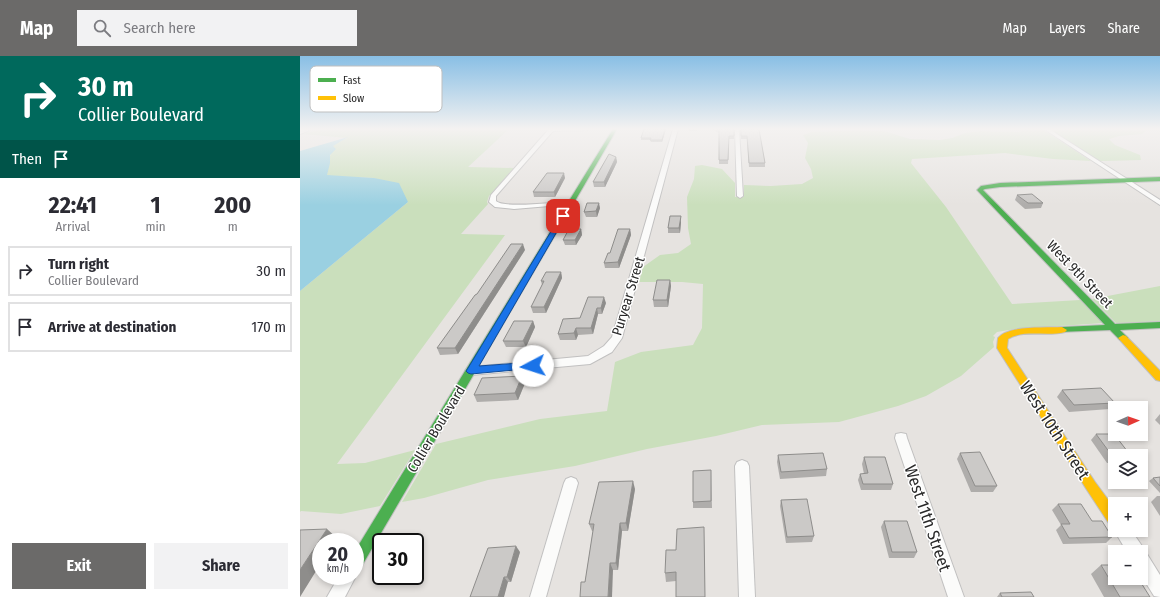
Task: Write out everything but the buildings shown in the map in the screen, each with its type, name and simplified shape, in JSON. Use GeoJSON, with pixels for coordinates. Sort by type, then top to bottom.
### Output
{"type":"FeatureCollection","features":[{"type":"Feature","properties":{"kind":"street"},"geometry":{"type":"LineString","coordinates":[[530,154],[493,196],[492,202],[497,206],[570,203]]}},
{"type":"Feature","properties":{"kind":"street","name":"Collier Boulevard"},"geometry":{"type":"LineString","coordinates":[[364,549],[600,154]]}},
{"type":"Feature","properties":{"kind":"street","name":"Puryear Street"},"geometry":{"type":"LineString","coordinates":[[471,371],[590,360],[608,350],[617,338],[669,154]]}},
{"type":"Feature","properties":{"kind":"street"},"geometry":{"type":"LineString","coordinates":[[738,154],[740,196]]}},
{"type":"Feature","properties":{"kind":"street"},"geometry":{"type":"LineString","coordinates":[[1085,154],[1160,203]]}},
{"type":"Feature","properties":{"kind":"street"},"geometry":{"type":"LineString","coordinates":[[1126,181],[1160,180]]}},
{"type":"Feature","properties":{"kind":"street","name":"West 9th Street"},"geometry":{"type":"LineString","coordinates":[[1126,181],[1000,185],[983,187],[980,190],[1160,377]]}},
{"type":"Feature","properties":{"kind":"street"},"geometry":{"type":"LineString","coordinates":[[1113,327],[1160,324]]}},
{"type":"Feature","properties":{"kind":"street","name":"West 10th Street"},"geometry":{"type":"LineString","coordinates":[[1108,510],[1086,479],[1002,348],[1001,343],[1003,337],[1019,332],[1113,327]]}},
{"type":"Feature","properties":{"kind":"street","name":"West 11th Street"},"geometry":{"type":"LineString","coordinates":[[901,438],[956,597]]}},
{"type":"Feature","properties":{"kind":"street"},"geometry":{"type":"LineString","coordinates":[[742,466],[747,597]]}},
{"type":"Feature","properties":{"kind":"street"},"geometry":{"type":"LineString","coordinates":[[538,597],[571,483]]}},
{"type":"Feature","properties":{"kind":"street"},"geometry":{"type":"LineString","coordinates":[[1148,571],[1160,590]]}},
{"type":"Feature","properties":{"kind":"street"},"geometry":{"type":"LineString","coordinates":[[335,597],[342,585]]}},
{"type":"Feature","properties":{"kind":"green space"},"geometry":{"type":"Polygon","coordinates":[[[330,154],[482,154],[468,167],[514,168],[489,196],[487,202],[488,204],[461,234],[505,235],[337,464],[365,463],[415,450],[380,506],[341,514],[300,512],[300,291],[408,202],[374,178],[327,176],[330,154]]]}},
{"type":"Feature","properties":{"kind":"green space"},"geometry":{"type":"Polygon","coordinates":[[[806,154],[986,154],[912,159],[911,163],[946,207],[1012,304],[1080,300],[1103,323],[1015,329],[997,332],[993,336],[995,337],[993,342],[994,347],[961,376],[926,396],[898,406],[839,422],[762,425],[575,466],[488,480],[424,498],[402,502],[436,444],[540,419],[607,411],[615,362],[641,352],[693,345],[702,328],[703,284],[682,282],[639,282],[643,267],[660,255],[678,253],[691,244],[688,228],[687,197],[694,179],[695,166],[702,165],[722,169],[735,183],[735,197],[744,197],[744,185],[771,186],[802,184],[813,178],[811,169],[805,158],[806,154]]]}},
{"type":"Feature","properties":{"kind":"green space"},"geometry":{"type":"Polygon","coordinates":[[[1015,154],[1081,154],[1091,161],[1053,159],[1015,154]]]}},
{"type":"Feature","properties":{"kind":"green space"},"geometry":{"type":"Polygon","coordinates":[[[1088,154],[1138,154],[1140,155],[1141,160],[1099,161],[1088,154]]]}},
{"type":"Feature","properties":{"kind":"green space"},"geometry":{"type":"Polygon","coordinates":[[[1160,286],[1160,321],[1116,323],[1092,299],[1160,286]]]}},
{"type":"Feature","properties":{"kind":"water"},"geometry":{"type":"Polygon","coordinates":[[[300,154],[331,154],[327,175],[374,178],[399,183],[408,202],[300,291],[300,154]]]}},
{"type":"Feature","properties":{"kind":"traffic: fast"},"geometry":{"type":"LineString","coordinates":[[364,549],[600,154]]}},
{"type":"Feature","properties":{"kind":"traffic: fast"},"geometry":{"type":"LineString","coordinates":[[1123,338],[980,190],[983,187],[1000,185],[1160,179]]}},
{"type":"Feature","properties":{"kind":"traffic: fast"},"geometry":{"type":"LineString","coordinates":[[1062,330],[1160,325]]}},
{"type":"Feature","properties":{"kind":"traffic: slow"},"geometry":{"type":"LineString","coordinates":[[1062,330],[1019,332],[1008,335],[1003,338],[1002,348],[1108,510]]}},
{"type":"Feature","properties":{"kind":"traffic: slow"},"geometry":{"type":"LineString","coordinates":[[1123,338],[1160,377]]}},
{"type":"Feature","properties":{"kind":"route"},"geometry":{"type":"LineString","coordinates":[[533,366],[471,371],[563,216]]}}]}
